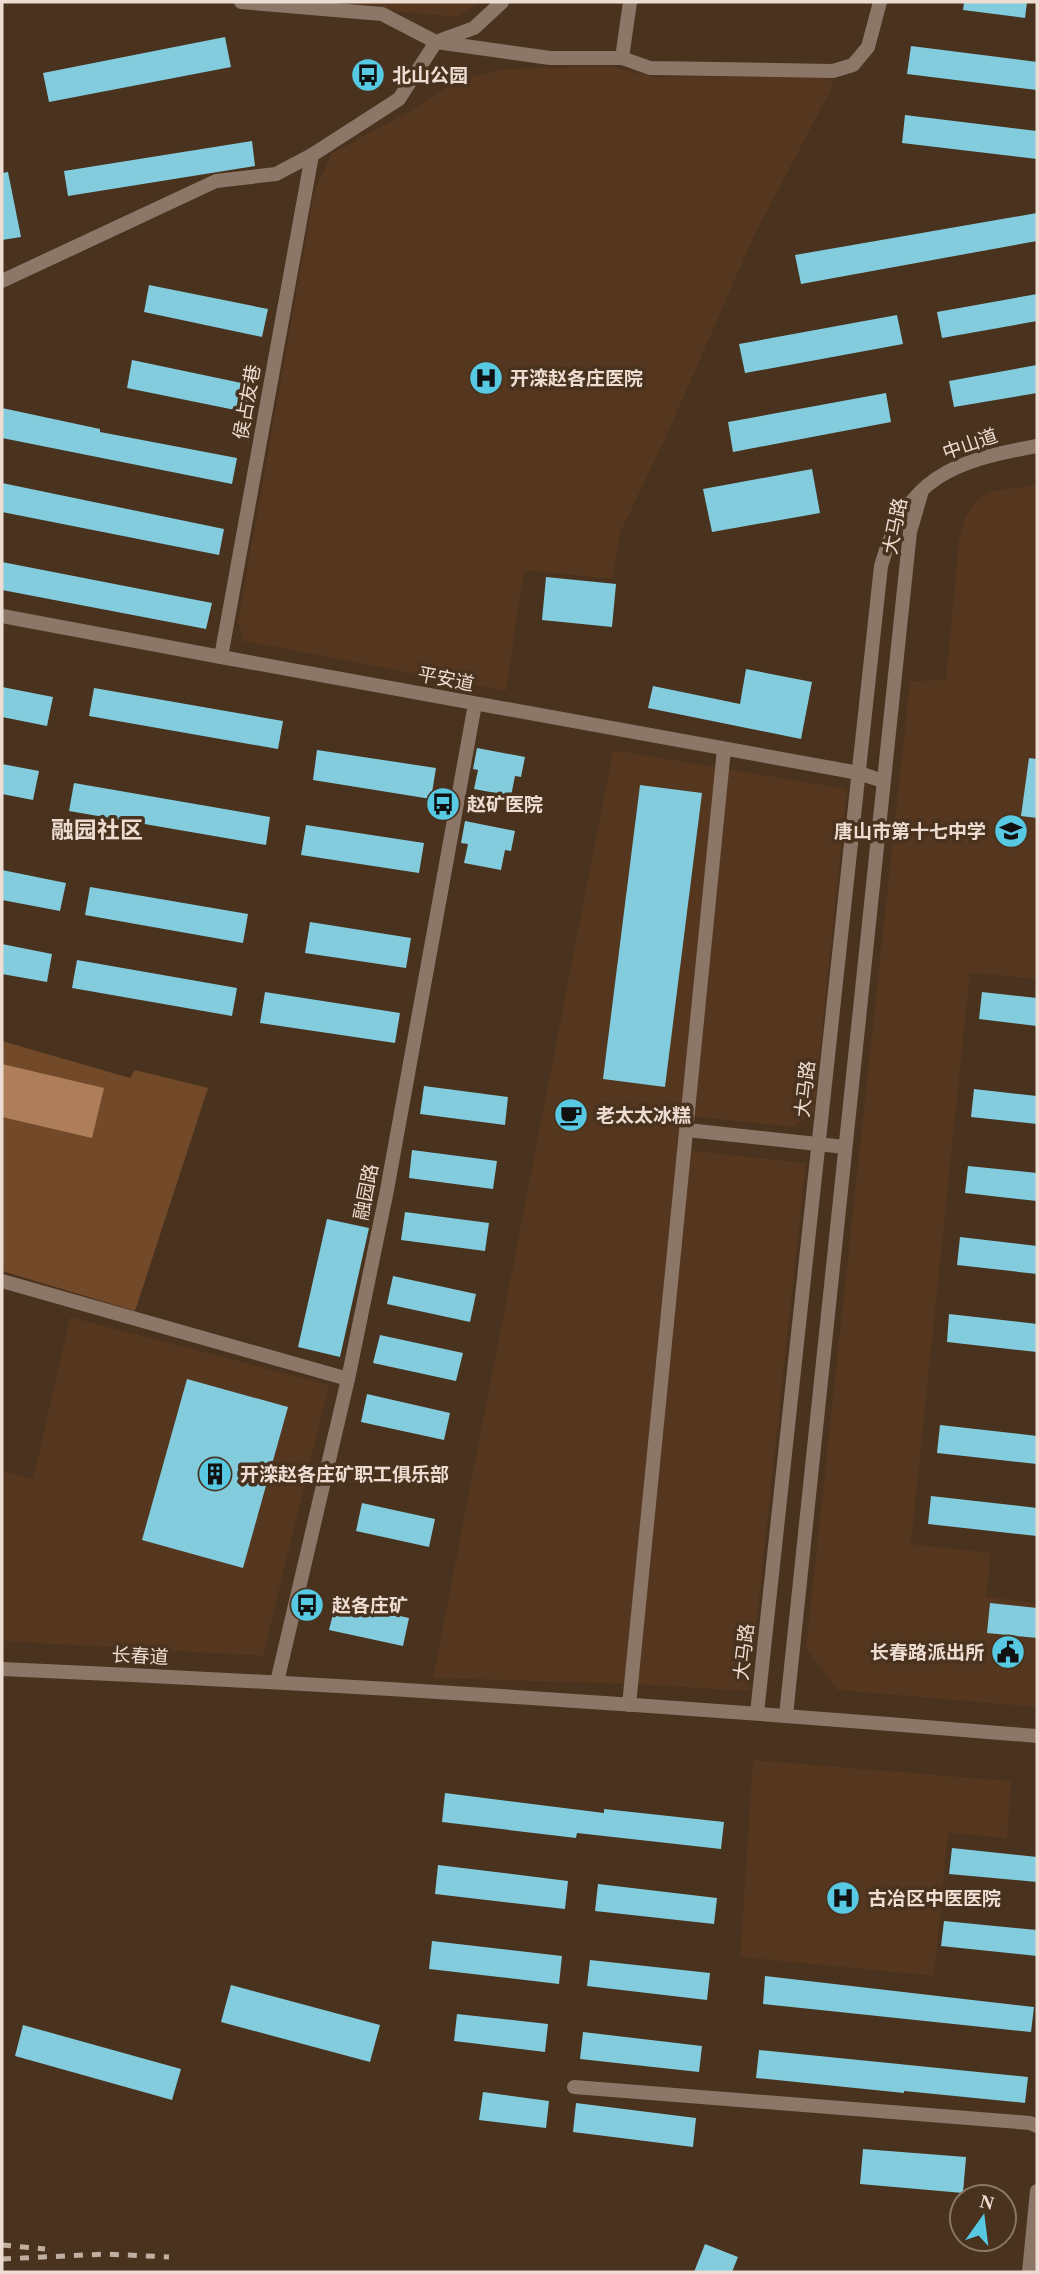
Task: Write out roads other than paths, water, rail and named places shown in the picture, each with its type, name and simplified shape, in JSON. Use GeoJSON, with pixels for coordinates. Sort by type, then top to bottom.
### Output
{"type":"FeatureCollection","features":[{"type":"Feature","properties":{"kind":"street"},"geometry":{"type":"LineString","coordinates":[[241,2],[382,15],[436,42],[550,58],[622,58],[650,68],[833,71],[853,65],[868,47],[880,2]]}},
{"type":"Feature","properties":{"kind":"street"},"geometry":{"type":"LineString","coordinates":[[2,281],[216,181],[276,174],[312,155],[399,99],[436,42],[474,28],[502,2]]}},
{"type":"Feature","properties":{"kind":"street"},"geometry":{"type":"LineString","coordinates":[[622,58],[630,2]]}},
{"type":"Feature","properties":{"kind":"street","name":"侯占友巷"},"geometry":{"type":"LineString","coordinates":[[221,657],[312,155]]}},
{"type":"Feature","properties":{"kind":"street","name":"中山道"},"geometry":{"type":"LineString","coordinates":[[921,492],[944,472],[991,454],[1037,446]]}},
{"type":"Feature","properties":{"kind":"street","name":"大马路"},"geometry":{"type":"LineString","coordinates":[[757,1713],[881,566],[890,536],[904,510],[921,492]]}},
{"type":"Feature","properties":{"kind":"street","name":"大马路"},"geometry":{"type":"LineString","coordinates":[[786,1715],[910,532],[921,492]]}},
{"type":"Feature","properties":{"kind":"street","name":"平安道"},"geometry":{"type":"LineString","coordinates":[[2,616],[859,773],[883,781]]}},
{"type":"Feature","properties":{"kind":"street","name":"融园路"},"geometry":{"type":"LineString","coordinates":[[277,1682],[348,1379],[387,1190],[474,704]]}},
{"type":"Feature","properties":{"kind":"street"},"geometry":{"type":"LineString","coordinates":[[629,1705],[724,749]]}},
{"type":"Feature","properties":{"kind":"street"},"geometry":{"type":"LineString","coordinates":[[687,1130],[845,1147]]}},
{"type":"Feature","properties":{"kind":"street"},"geometry":{"type":"LineString","coordinates":[[2,1281],[348,1379]]}},
{"type":"Feature","properties":{"kind":"street","name":"长春道"},"geometry":{"type":"LineString","coordinates":[[2,1669],[277,1682],[757,1713],[1037,1737]]}},
{"type":"Feature","properties":{"kind":"street"},"geometry":{"type":"LineString","coordinates":[[574,2087],[1030,2123],[1037,2126]]}},
{"type":"Feature","properties":{"kind":"street"},"geometry":{"type":"LineString","coordinates":[[1029,2272],[1037,2191]]}},
{"type":"Feature","properties":{"kind":"railway"},"geometry":{"type":"LineString","coordinates":[[2,2245],[45,2249]]}},
{"type":"Feature","properties":{"kind":"railway"},"geometry":{"type":"LineString","coordinates":[[2,2259],[105,2254],[169,2257]]}},
{"type":"Feature","properties":{"kind":"place","name":"北山公园"},"geometry":{"type":"Point","coordinates":[368,75]}},
{"type":"Feature","properties":{"kind":"place","name":"开滦赵各庄医院"},"geometry":{"type":"Point","coordinates":[486,378]}},
{"type":"Feature","properties":{"kind":"place","name":"赵矿医院"},"geometry":{"type":"Point","coordinates":[443,804]}},
{"type":"Feature","properties":{"kind":"place","name":"唐山市第十七中学"},"geometry":{"type":"Point","coordinates":[1011,831]}},
{"type":"Feature","properties":{"kind":"place","name":"老太太冰糕"},"geometry":{"type":"Point","coordinates":[571,1115]}},
{"type":"Feature","properties":{"kind":"place","name":"开滦赵各庄矿职工俱乐部"},"geometry":{"type":"Point","coordinates":[215,1474]}},
{"type":"Feature","properties":{"kind":"place","name":"赵各庄矿"},"geometry":{"type":"Point","coordinates":[307,1605]}},
{"type":"Feature","properties":{"kind":"place","name":"长春路派出所"},"geometry":{"type":"Point","coordinates":[1008,1652]}},
{"type":"Feature","properties":{"kind":"place","name":"古冶区中医医院"},"geometry":{"type":"Point","coordinates":[843,1898]}},
{"type":"Feature","properties":{"kind":"district","name":"融园社区"},"geometry":{"type":"Point","coordinates":[97,830]}}]}
